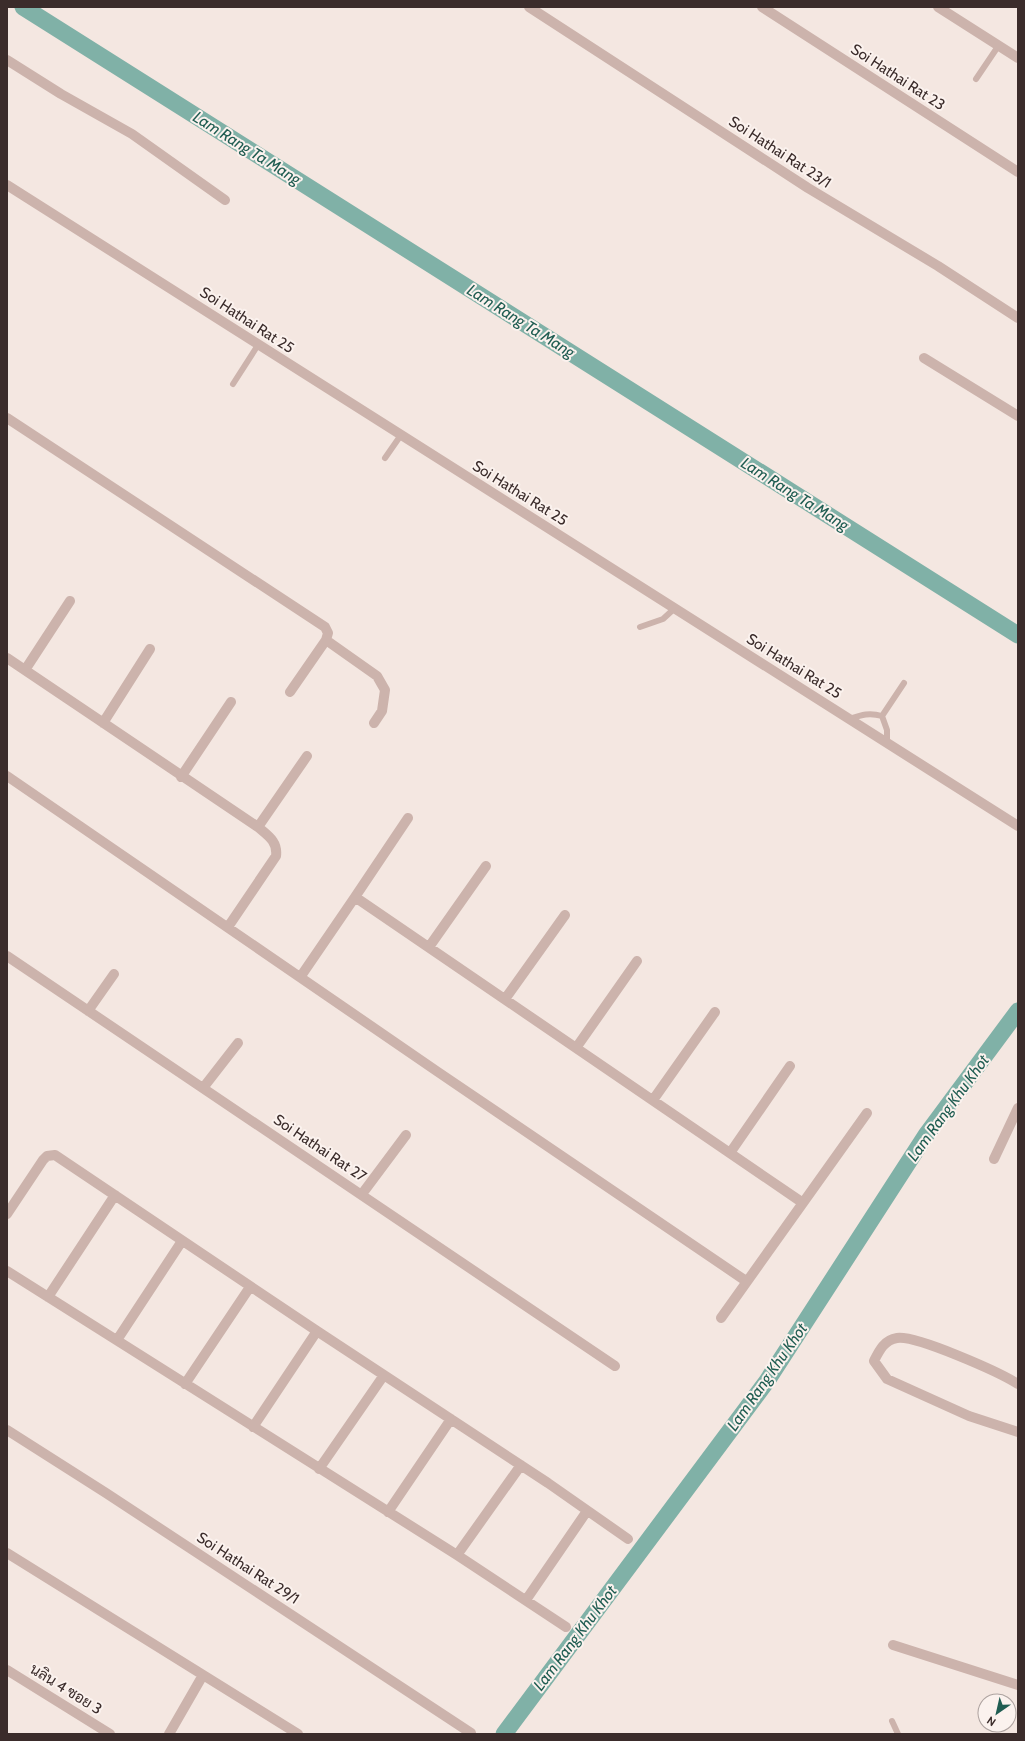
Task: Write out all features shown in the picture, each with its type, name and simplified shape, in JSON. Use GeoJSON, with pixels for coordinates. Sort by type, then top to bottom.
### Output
{"type":"FeatureCollection","features":[{"type":"Feature","properties":{"kind":"street","name":"Soi Hathai Rat 23/1"},"geometry":{"type":"LineString","coordinates":[[529,7],[808,188],[938,266],[1018,318]]}},
{"type":"Feature","properties":{"kind":"street","name":"Soi Hathai Rat 23"},"geometry":{"type":"LineString","coordinates":[[762,7],[1018,172]]}},
{"type":"Feature","properties":{"kind":"street"},"geometry":{"type":"LineString","coordinates":[[938,7],[1018,58]]}},
{"type":"Feature","properties":{"kind":"street"},"geometry":{"type":"LineString","coordinates":[[7,60],[61,94],[132,134],[226,200]]}},
{"type":"Feature","properties":{"kind":"street","name":"Soi Hathai Rat 25"},"geometry":{"type":"LineString","coordinates":[[7,185],[1018,826]]}},
{"type":"Feature","properties":{"kind":"street"},"geometry":{"type":"LineString","coordinates":[[924,358],[1018,416]]}},
{"type":"Feature","properties":{"kind":"street"},"geometry":{"type":"LineString","coordinates":[[7,418],[325,626],[328,633],[326,640],[290,692]]}},
{"type":"Feature","properties":{"kind":"street"},"geometry":{"type":"LineString","coordinates":[[25,670],[70,601]]}},
{"type":"Feature","properties":{"kind":"street"},"geometry":{"type":"LineString","coordinates":[[326,640],[378,676],[385,690],[382,711],[374,723]]}},
{"type":"Feature","properties":{"kind":"street"},"geometry":{"type":"LineString","coordinates":[[103,723],[150,650]]}},
{"type":"Feature","properties":{"kind":"street"},"geometry":{"type":"LineString","coordinates":[[7,658],[258,827],[276,844],[276,856],[228,927]]}},
{"type":"Feature","properties":{"kind":"street"},"geometry":{"type":"LineString","coordinates":[[182,777],[232,702]]}},
{"type":"Feature","properties":{"kind":"street"},"geometry":{"type":"LineString","coordinates":[[258,827],[307,756]]}},
{"type":"Feature","properties":{"kind":"street"},"geometry":{"type":"LineString","coordinates":[[7,776],[438,1072],[746,1281]]}},
{"type":"Feature","properties":{"kind":"street"},"geometry":{"type":"LineString","coordinates":[[300,976],[408,818]]}},
{"type":"Feature","properties":{"kind":"street"},"geometry":{"type":"LineString","coordinates":[[429,947],[486,866]]}},
{"type":"Feature","properties":{"kind":"street"},"geometry":{"type":"LineString","coordinates":[[355,897],[803,1203]]}},
{"type":"Feature","properties":{"kind":"street"},"geometry":{"type":"LineString","coordinates":[[505,999],[566,915]]}},
{"type":"Feature","properties":{"kind":"street","name":"Soi Hathai Rat 27"},"geometry":{"type":"LineString","coordinates":[[7,956],[615,1366]]}},
{"type":"Feature","properties":{"kind":"street"},"geometry":{"type":"LineString","coordinates":[[576,1048],[637,962]]}},
{"type":"Feature","properties":{"kind":"street"},"geometry":{"type":"LineString","coordinates":[[88,1011],[114,974]]}},
{"type":"Feature","properties":{"kind":"street"},"geometry":{"type":"LineString","coordinates":[[653,1100],[715,1012]]}},
{"type":"Feature","properties":{"kind":"street"},"geometry":{"type":"LineString","coordinates":[[204,1088],[238,1043]]}},
{"type":"Feature","properties":{"kind":"street"},"geometry":{"type":"LineString","coordinates":[[730,1153],[790,1066]]}},
{"type":"Feature","properties":{"kind":"street"},"geometry":{"type":"LineString","coordinates":[[994,1159],[1018,1108]]}},
{"type":"Feature","properties":{"kind":"street"},"geometry":{"type":"LineString","coordinates":[[721,1318],[867,1113]]}},
{"type":"Feature","properties":{"kind":"street"},"geometry":{"type":"LineString","coordinates":[[362,1194],[406,1135]]}},
{"type":"Feature","properties":{"kind":"street"},"geometry":{"type":"LineString","coordinates":[[7,1214],[43,1160],[51,1154],[54,1155],[521,1465],[628,1539]]}},
{"type":"Feature","properties":{"kind":"street"},"geometry":{"type":"LineString","coordinates":[[48,1297],[115,1195]]}},
{"type":"Feature","properties":{"kind":"street"},"geometry":{"type":"LineString","coordinates":[[117,1340],[182,1241]]}},
{"type":"Feature","properties":{"kind":"street"},"geometry":{"type":"LineString","coordinates":[[7,1271],[319,1469],[458,1555],[566,1627]]}},
{"type":"Feature","properties":{"kind":"street"},"geometry":{"type":"LineString","coordinates":[[185,1384],[250,1286]]}},
{"type":"Feature","properties":{"kind":"street"},"geometry":{"type":"LineString","coordinates":[[253,1427],[317,1331]]}},
{"type":"Feature","properties":{"kind":"street"},"geometry":{"type":"LineString","coordinates":[[1018,1384],[973,1361],[915,1340],[896,1338],[881,1346],[874,1361],[887,1379],[969,1416],[1018,1432]]}},
{"type":"Feature","properties":{"kind":"street"},"geometry":{"type":"LineString","coordinates":[[319,1469],[384,1375]]}},
{"type":"Feature","properties":{"kind":"street"},"geometry":{"type":"LineString","coordinates":[[388,1512],[451,1419]]}},
{"type":"Feature","properties":{"kind":"street","name":"Soi Hathai Rat 29/1"},"geometry":{"type":"LineString","coordinates":[[7,1430],[106,1493],[471,1733]]}},
{"type":"Feature","properties":{"kind":"street"},"geometry":{"type":"LineString","coordinates":[[458,1555],[521,1465]]}},
{"type":"Feature","properties":{"kind":"street"},"geometry":{"type":"LineString","coordinates":[[526,1600],[587,1511]]}},
{"type":"Feature","properties":{"kind":"street"},"geometry":{"type":"LineString","coordinates":[[7,1554],[298,1734]]}},
{"type":"Feature","properties":{"kind":"street"},"geometry":{"type":"LineString","coordinates":[[893,1645],[1018,1685]]}},
{"type":"Feature","properties":{"kind":"street","name":"นลิน 4 ซอย 3"},"geometry":{"type":"LineString","coordinates":[[7,1670],[110,1734]]}},
{"type":"Feature","properties":{"kind":"street"},"geometry":{"type":"LineString","coordinates":[[169,1734],[203,1676]]}},
{"type":"Feature","properties":{"kind":"lane"},"geometry":{"type":"LineString","coordinates":[[976,79],[999,45]]}},
{"type":"Feature","properties":{"kind":"lane"},"geometry":{"type":"LineString","coordinates":[[233,384],[258,345]]}},
{"type":"Feature","properties":{"kind":"lane"},"geometry":{"type":"LineString","coordinates":[[385,458],[401,436]]}},
{"type":"Feature","properties":{"kind":"lane"},"geometry":{"type":"LineString","coordinates":[[640,627],[663,619],[675,608]]}},
{"type":"Feature","properties":{"kind":"lane"},"geometry":{"type":"LineString","coordinates":[[882,716],[904,683]]}},
{"type":"Feature","properties":{"kind":"lane"},"geometry":{"type":"LineString","coordinates":[[849,719],[865,713],[882,716]]}},
{"type":"Feature","properties":{"kind":"lane"},"geometry":{"type":"LineString","coordinates":[[882,716],[887,730],[887,743]]}},
{"type":"Feature","properties":{"kind":"lane"},"geometry":{"type":"LineString","coordinates":[[892,1721],[898,1734]]}},
{"type":"Feature","properties":{"kind":"waterway","name":"Lam Rang Ta Mang"},"geometry":{"type":"LineString","coordinates":[[23,7],[1018,635]]}},
{"type":"Feature","properties":{"kind":"waterway","name":"Lam Rang Khu Khot"},"geometry":{"type":"LineString","coordinates":[[504,1734],[767,1381],[926,1135],[1018,1011]]}}]}
